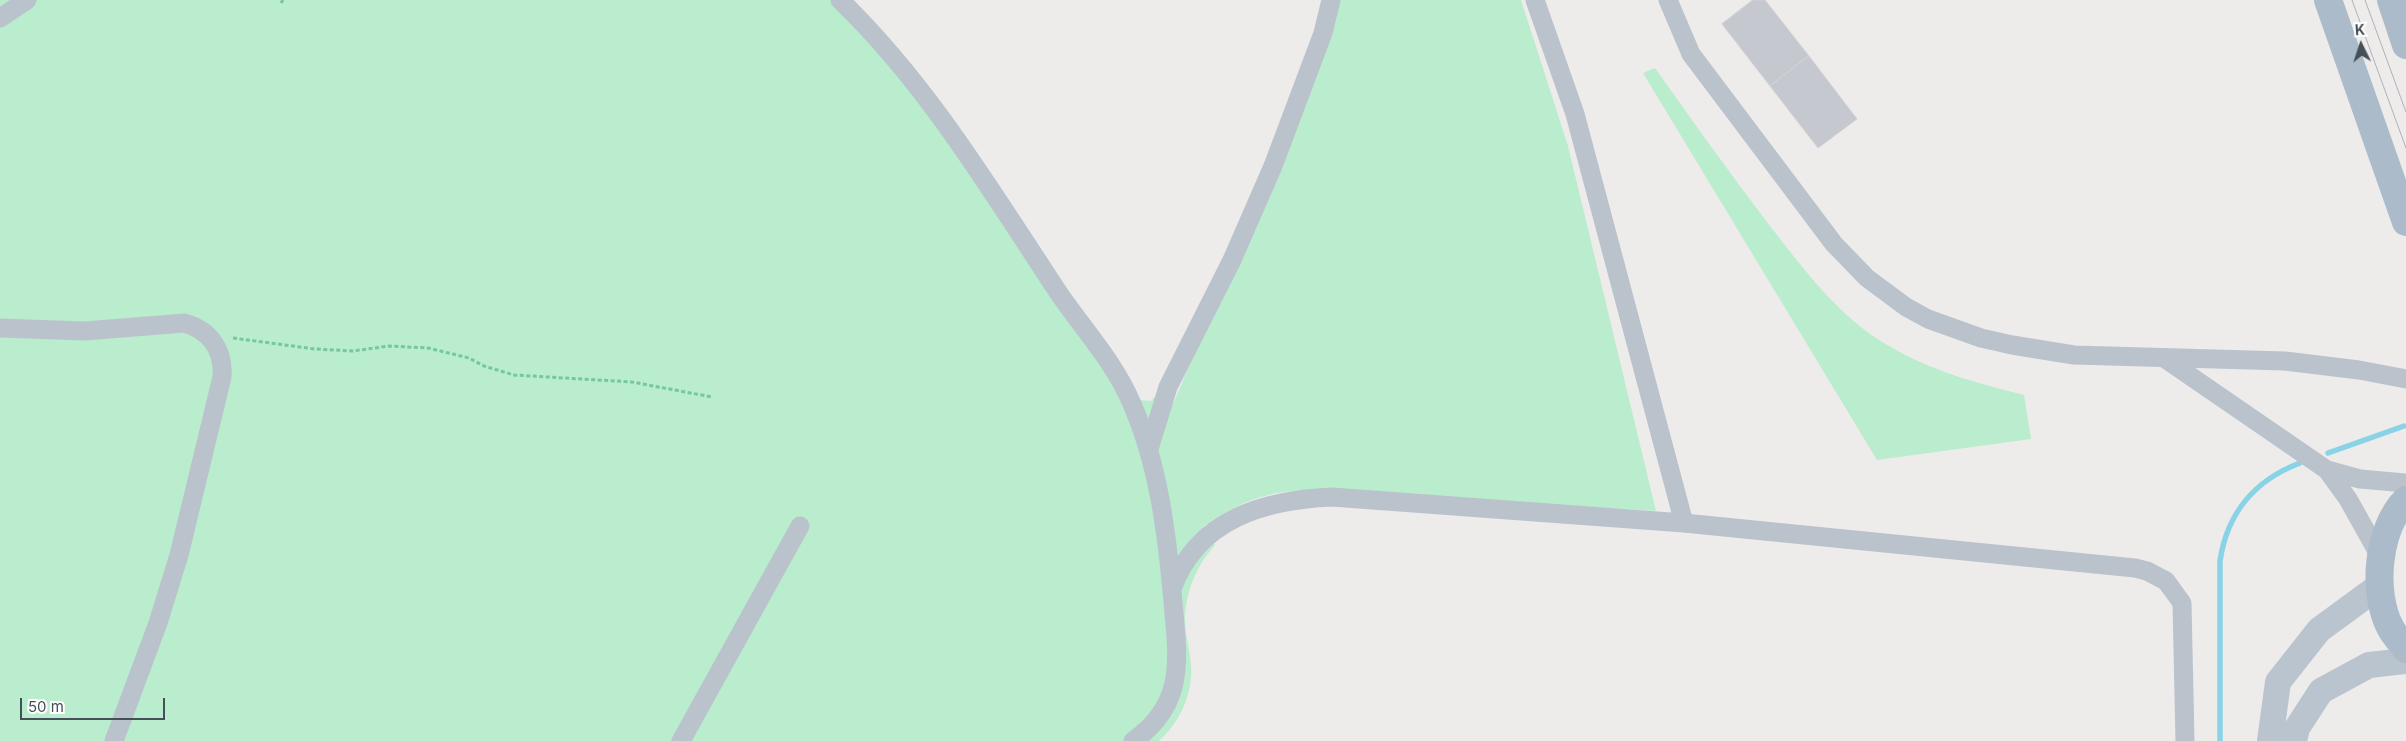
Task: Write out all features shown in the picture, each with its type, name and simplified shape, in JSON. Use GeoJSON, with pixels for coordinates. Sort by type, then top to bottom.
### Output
{"type":"FeatureCollection","features":[{"type":"Feature","properties":{"kind":"main road"},"geometry":{"type":"LineString","coordinates":[[2328,0],[2406,222]]}},
{"type":"Feature","properties":{"kind":"main road"},"geometry":{"type":"LineString","coordinates":[[2391,0],[2406,45]]}},
{"type":"Feature","properties":{"kind":"main road"},"geometry":{"type":"LineString","coordinates":[[2406,500],[2400,506],[2382,544],[2379,586],[2390,626],[2406,649]]}},
{"type":"Feature","properties":{"kind":"street"},"geometry":{"type":"LineString","coordinates":[[0,18],[26,0]]}},
{"type":"Feature","properties":{"kind":"street"},"geometry":{"type":"LineString","coordinates":[[840,0],[886,48],[938,114],[1074,316],[1107,358],[1132,402],[1149,449],[1163,519],[1172,589],[1176,679],[1172,692],[1159,716],[1133,741]]}},
{"type":"Feature","properties":{"kind":"street"},"geometry":{"type":"LineString","coordinates":[[1149,449],[1168,387],[1232,260],[1273,166],[1323,33],[1332,0]]}},
{"type":"Feature","properties":{"kind":"street"},"geometry":{"type":"LineString","coordinates":[[1535,0],[1575,114],[1684,523]]}},
{"type":"Feature","properties":{"kind":"street"},"geometry":{"type":"LineString","coordinates":[[1668,0],[1697,62],[1834,244],[1867,278],[1906,307],[1951,328],[2012,345],[2082,356],[2285,361],[2359,370],[2406,379]]}},
{"type":"Feature","properties":{"kind":"street"},"geometry":{"type":"LineString","coordinates":[[0,328],[85,331],[184,323],[203,331],[211,338],[221,356],[222,377],[179,555],[152,642],[114,741]]}},
{"type":"Feature","properties":{"kind":"street"},"geometry":{"type":"LineString","coordinates":[[2164,358],[2327,470],[2360,479],[2406,483]]}},
{"type":"Feature","properties":{"kind":"street"},"geometry":{"type":"LineString","coordinates":[[2327,470],[2348,499],[2381,558]]}},
{"type":"Feature","properties":{"kind":"street"},"geometry":{"type":"LineString","coordinates":[[1172,589],[1185,560],[1194,548],[1214,530],[1263,507],[1305,498],[1359,498],[1684,523],[2136,568],[2157,575],[2173,587],[2182,603],[2185,741]]}},
{"type":"Feature","properties":{"kind":"street"},"geometry":{"type":"LineString","coordinates":[[681,741],[800,526]]}},
{"type":"Feature","properties":{"kind":"street"},"geometry":{"type":"LineString","coordinates":[[2270,741],[2278,682],[2319,630],[2379,586]]}},
{"type":"Feature","properties":{"kind":"street"},"geometry":{"type":"LineString","coordinates":[[2294,741],[2297,728],[2322,692],[2369,666],[2406,661]]}},
{"type":"Feature","properties":{"kind":"path"},"geometry":{"type":"LineString","coordinates":[[203,331],[249,340],[315,349],[353,351],[389,346],[428,348],[470,358],[484,366],[514,376],[632,382],[712,397]]}},
{"type":"Feature","properties":{"kind":"green space"},"geometry":{"type":"Polygon","coordinates":[[[0,0],[846,0],[1139,400],[1151,401],[1157,394],[1173,404],[1324,48],[1338,0],[1521,0],[1568,146],[1656,511],[1316,490],[1271,494],[1256,498],[1229,510],[1203,527],[1215,545],[1194,577],[1186,605],[1185,628],[1190,652],[1190,686],[1184,707],[1179,716],[1159,741],[0,741],[0,0]]]}},
{"type":"Feature","properties":{"kind":"green space"},"geometry":{"type":"Polygon","coordinates":[[[1655,68],[1767,222],[1837,306],[1871,334],[1921,363],[1989,386],[2024,395],[2031,439],[1877,460],[1643,73],[1655,68]]]}},
{"type":"Feature","properties":{"kind":"building"},"geometry":{"type":"Polygon","coordinates":[[[1753,0],[1765,0],[1809,56],[1770,86],[1722,24],[1753,0]]]}},
{"type":"Feature","properties":{"kind":"building"},"geometry":{"type":"Polygon","coordinates":[[[1809,56],[1857,119],[1818,148],[1770,86],[1809,56]]]}},
{"type":"Feature","properties":{"kind":"waterway"},"geometry":{"type":"LineString","coordinates":[[2328,453],[2404,426]]}},
{"type":"Feature","properties":{"kind":"waterway"},"geometry":{"type":"LineString","coordinates":[[2220,741],[2220,561],[2224,544],[2229,528],[2246,500],[2270,479],[2300,463]]}},
{"type":"Feature","properties":{"kind":"tram line"},"geometry":{"type":"LineString","coordinates":[[2352,0],[2406,148]]}},
{"type":"Feature","properties":{"kind":"tram line"},"geometry":{"type":"LineString","coordinates":[[2365,0],[2406,112]]}}]}
